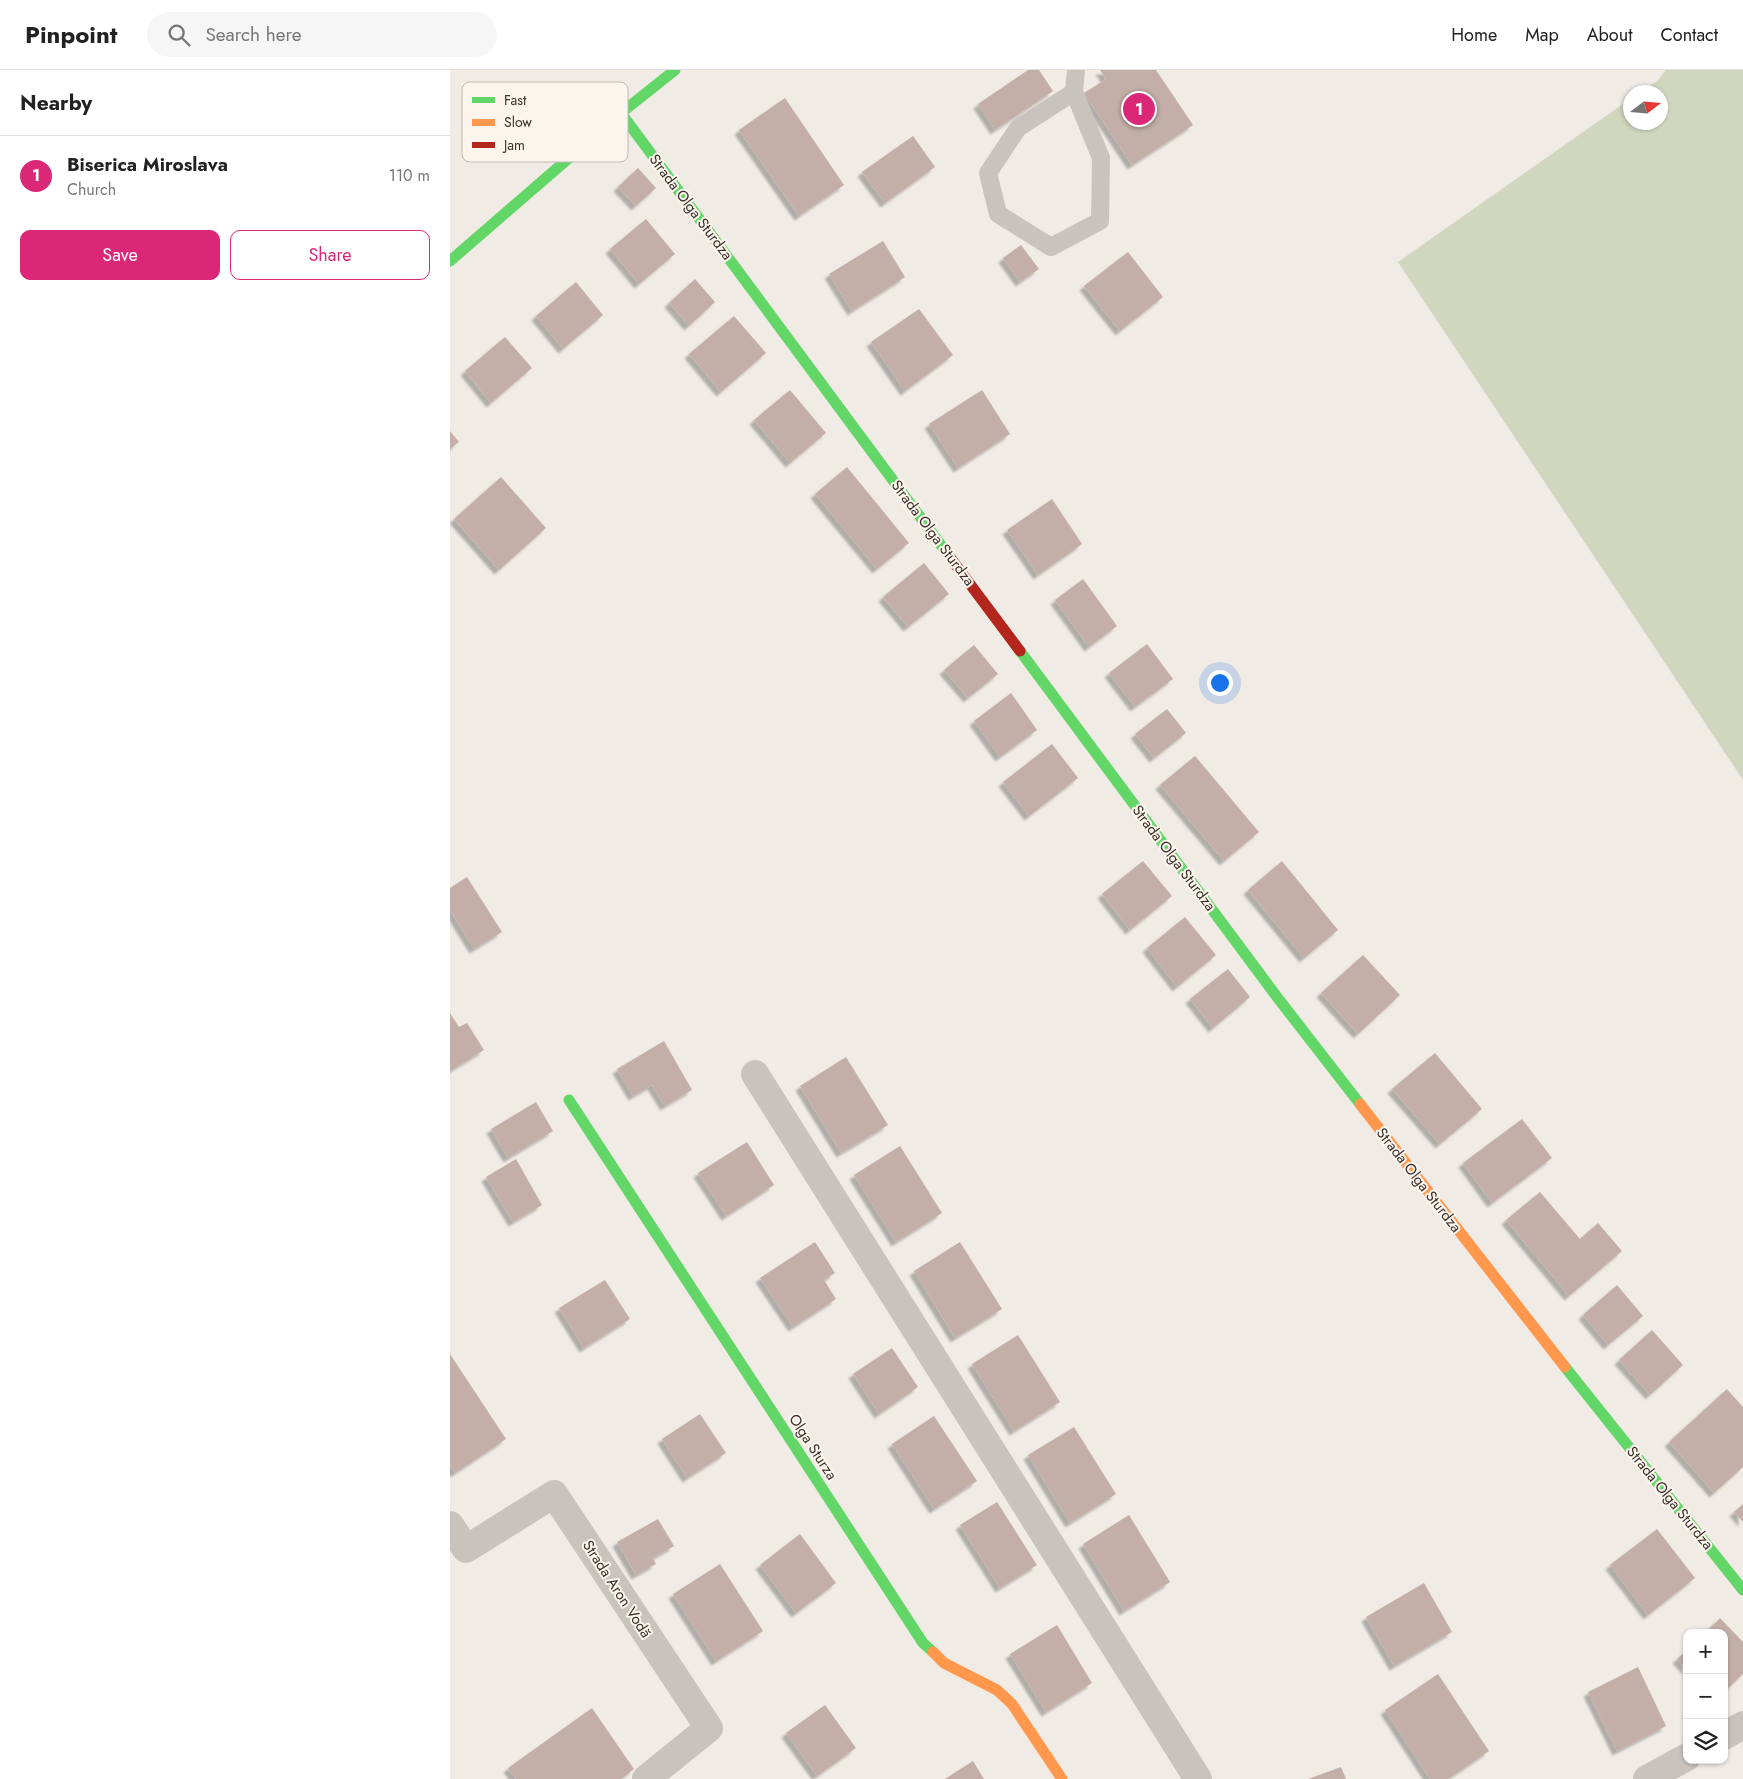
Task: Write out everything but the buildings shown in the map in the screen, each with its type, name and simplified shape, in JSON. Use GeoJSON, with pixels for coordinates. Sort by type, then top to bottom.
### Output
{"type":"FeatureCollection","features":[{"type":"Feature","properties":{"kind":"street"},"geometry":{"type":"LineString","coordinates":[[628,107],[675,70]]}},
{"type":"Feature","properties":{"kind":"street","name":"Strada Olga Sturdza"},"geometry":{"type":"LineString","coordinates":[[628,122],[1283,1005],[1505,1292],[1743,1590]]}},
{"type":"Feature","properties":{"kind":"street"},"geometry":{"type":"LineString","coordinates":[[450,260],[564,162]]}},
{"type":"Feature","properties":{"kind":"street"},"geometry":{"type":"LineString","coordinates":[[755,1074],[1198,1779]]}},
{"type":"Feature","properties":{"kind":"street","name":"Olga Sturza"},"geometry":{"type":"LineString","coordinates":[[570,1100],[923,1642],[944,1663],[997,1690],[1012,1704],[1062,1779]]}},
{"type":"Feature","properties":{"kind":"street","name":"Strada Aron Vodă"},"geometry":{"type":"LineString","coordinates":[[450,1525],[466,1550],[554,1494],[709,1728],[646,1779]]}},
{"type":"Feature","properties":{"kind":"street"},"geometry":{"type":"LineString","coordinates":[[1728,1734],[1743,1725]]}},
{"type":"Feature","properties":{"kind":"street"},"geometry":{"type":"LineString","coordinates":[[1648,1779],[1683,1759]]}},
{"type":"Feature","properties":{"kind":"lane"},"geometry":{"type":"LineString","coordinates":[[1074,92],[1018,128],[988,172],[998,214],[1051,247],[1100,221],[1101,158],[1074,92],[1076,70]]}},
{"type":"Feature","properties":{"kind":"green space"},"geometry":{"type":"Polygon","coordinates":[[[1666,70],[1743,70],[1743,780],[1398,262],[1623,104],[1623,130],[1668,130],[1668,85],[1651,85],[1666,70]]]}},
{"type":"Feature","properties":{"kind":"traffic: fast"},"geometry":{"type":"LineString","coordinates":[[628,107],[675,70]]}},
{"type":"Feature","properties":{"kind":"traffic: fast"},"geometry":{"type":"LineString","coordinates":[[628,122],[952,560]]}},
{"type":"Feature","properties":{"kind":"traffic: fast"},"geometry":{"type":"LineString","coordinates":[[450,261],[564,162]]}},
{"type":"Feature","properties":{"kind":"traffic: fast"},"geometry":{"type":"LineString","coordinates":[[1020,651],[1277,997],[1360,1104]]}},
{"type":"Feature","properties":{"kind":"traffic: fast"},"geometry":{"type":"LineString","coordinates":[[569,1100],[923,1643],[933,1652]]}},
{"type":"Feature","properties":{"kind":"traffic: fast"},"geometry":{"type":"LineString","coordinates":[[1565,1367],[1743,1590]]}},
{"type":"Feature","properties":{"kind":"traffic: slow"},"geometry":{"type":"LineString","coordinates":[[1360,1104],[1565,1367]]}},
{"type":"Feature","properties":{"kind":"traffic: slow"},"geometry":{"type":"LineString","coordinates":[[933,1652],[944,1663],[997,1690],[1012,1704],[1062,1779]]}},
{"type":"Feature","properties":{"kind":"traffic: jam"},"geometry":{"type":"LineString","coordinates":[[952,560],[1020,651]]}},
{"type":"Feature","properties":{"kind":"place","name":"Biserica Miroslava"},"geometry":{"type":"Point","coordinates":[1139,109]}}]}
